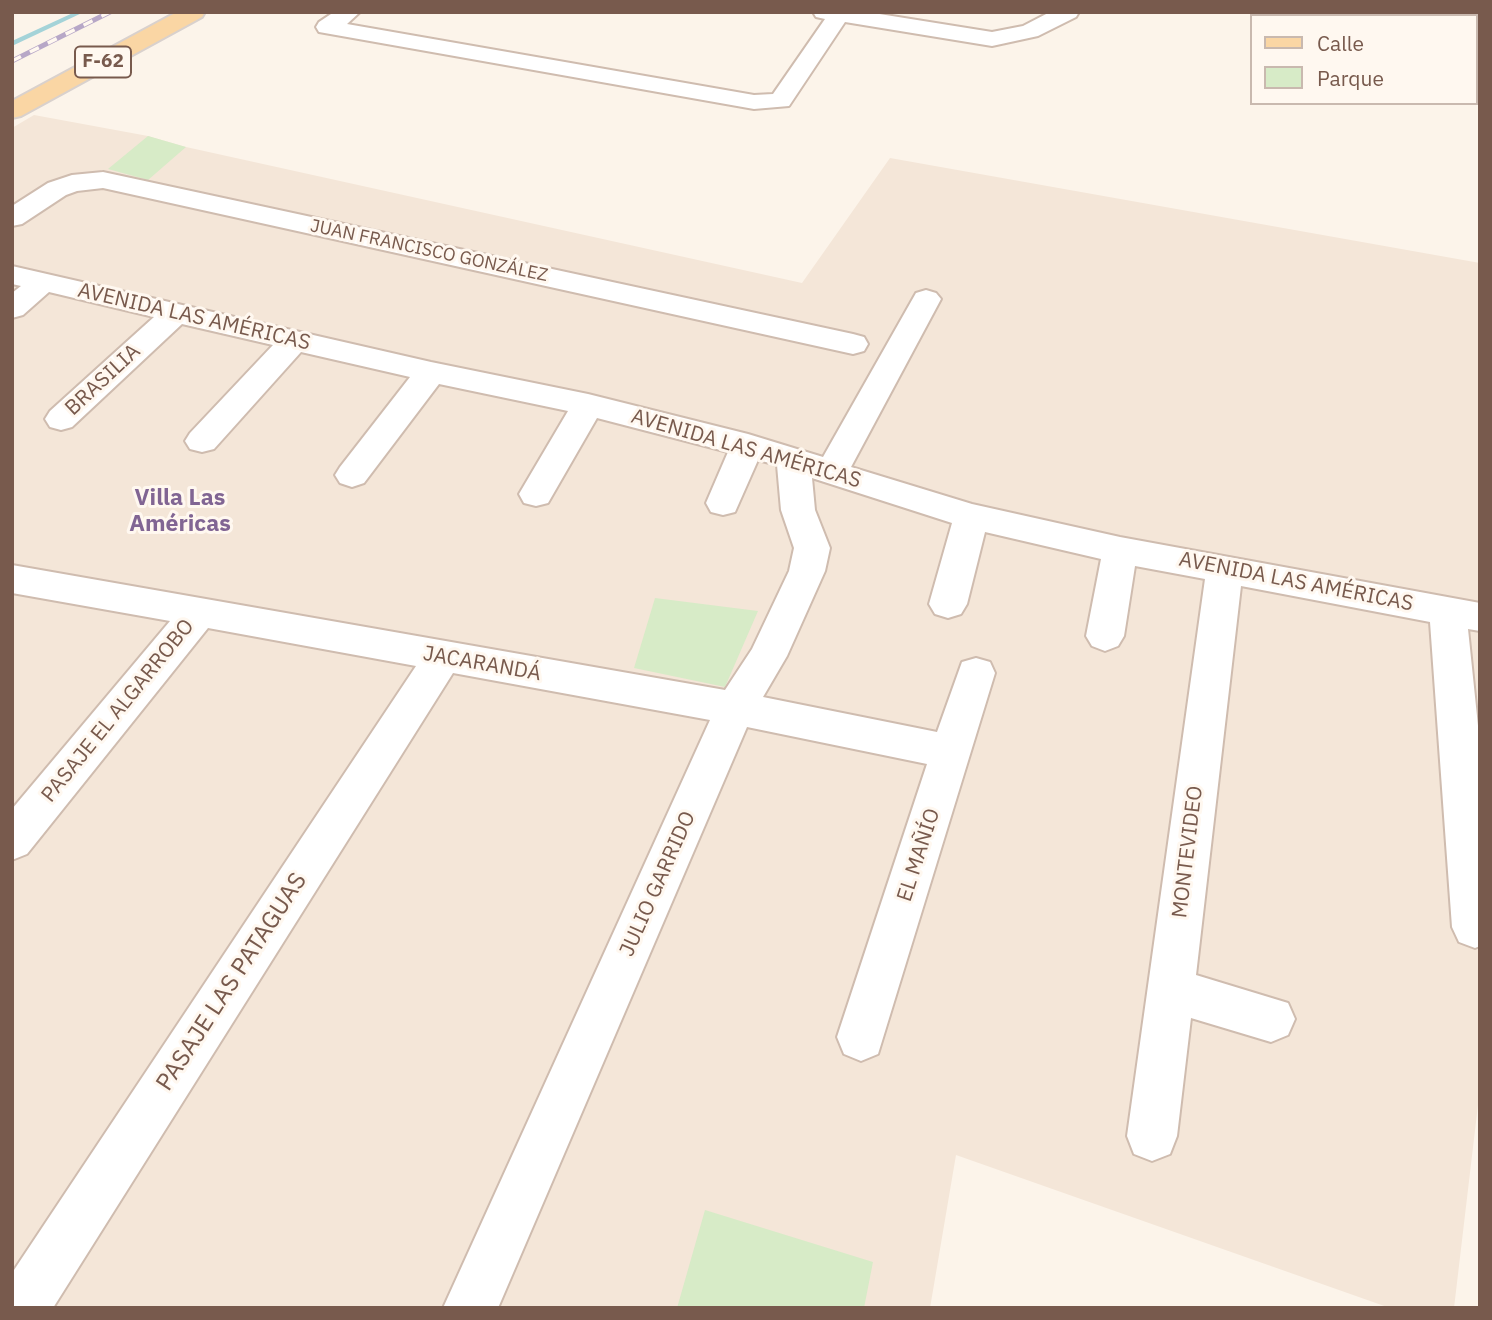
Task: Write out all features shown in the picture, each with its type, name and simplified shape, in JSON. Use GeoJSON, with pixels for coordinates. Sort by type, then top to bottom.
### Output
{"type":"FeatureCollection","features":[{"type":"Feature","properties":{"kind":"main road","name":"F-62"},"geometry":{"type":"LineString","coordinates":[[12,111],[194,12]]}},
{"type":"Feature","properties":{"kind":"street"},"geometry":{"type":"LineString","coordinates":[[349,12],[327,27],[754,102],[780,101],[832,13],[992,39],[1030,31],[1068,12]]}},
{"type":"Feature","properties":{"kind":"street","name":"JUAN FRANCISCO GONZÁLEZ"},"geometry":{"type":"LineString","coordinates":[[12,218],[57,189],[72,183],[110,181],[853,344]]}},
{"type":"Feature","properties":{"kind":"street"},"geometry":{"type":"LineString","coordinates":[[12,309],[27,279]]}},
{"type":"Feature","properties":{"kind":"street","name":"AVENIDA LAS AMÉRICAS"},"geometry":{"type":"LineString","coordinates":[[27,279],[431,372],[588,405],[748,445],[971,516],[1119,550],[1464,614]]}},
{"type":"Feature","properties":{"kind":"street"},"geometry":{"type":"LineString","coordinates":[[812,465],[926,299]]}},
{"type":"Feature","properties":{"kind":"street","name":"BRASILIA"},"geometry":{"type":"LineString","coordinates":[[61,419],[176,313]]}},
{"type":"Feature","properties":{"kind":"street"},"geometry":{"type":"LineString","coordinates":[[202,441],[296,339]]}},
{"type":"Feature","properties":{"kind":"street"},"geometry":{"type":"LineString","coordinates":[[352,475],[431,372]]}},
{"type":"Feature","properties":{"kind":"street"},"geometry":{"type":"LineString","coordinates":[[536,494],[588,405]]}},
{"type":"Feature","properties":{"kind":"street"},"geometry":{"type":"LineString","coordinates":[[723,503],[748,445]]}},
{"type":"Feature","properties":{"kind":"street","name":"JULIO GARRIDO"},"geometry":{"type":"LineString","coordinates":[[470,1308],[735,708],[768,656],[807,571],[811,548],[807,529],[798,510],[812,465]]}},
{"type":"Feature","properties":{"kind":"street"},"geometry":{"type":"LineString","coordinates":[[948,604],[971,516]]}},
{"type":"Feature","properties":{"kind":"street"},"geometry":{"type":"LineString","coordinates":[[1105,636],[1119,550]]}},
{"type":"Feature","properties":{"kind":"street","name":"MONTEVIDEO"},"geometry":{"type":"LineString","coordinates":[[1152,1136],[1225,569]]}},
{"type":"Feature","properties":{"kind":"street","name":"JACARANDÁ"},"geometry":{"type":"LineString","coordinates":[[12,579],[735,708],[951,752]]}},
{"type":"Feature","properties":{"kind":"street","name":"PASAJE EL ALGARROBO"},"geometry":{"type":"LineString","coordinates":[[12,841],[198,614]]}},
{"type":"Feature","properties":{"kind":"street"},"geometry":{"type":"LineString","coordinates":[[1464,614],[1475,927]]}},
{"type":"Feature","properties":{"kind":"street","name":"PASAJE LAS PATAGUAS"},"geometry":{"type":"LineString","coordinates":[[21,1308],[443,657]]}},
{"type":"Feature","properties":{"kind":"street","name":"EL MAÑÍO"},"geometry":{"type":"LineString","coordinates":[[861,1037],[976,673]]}},
{"type":"Feature","properties":{"kind":"street"},"geometry":{"type":"LineString","coordinates":[[1171,990],[1272,1019]]}},
{"type":"Feature","properties":{"kind":"shaded area"},"geometry":{"type":"Polygon","coordinates":[[[34,115],[148,136],[186,147],[802,283],[890,158],[1480,263],[1480,1088],[1454,1308],[1390,1308],[956,1155],[930,1308],[12,1308],[12,128],[34,115]]]}},
{"type":"Feature","properties":{"kind":"green space"},"geometry":{"type":"Polygon","coordinates":[[[148,136],[186,147],[148,180],[108,169],[148,136]]]}},
{"type":"Feature","properties":{"kind":"green space"},"geometry":{"type":"Polygon","coordinates":[[[655,598],[758,611],[725,687],[634,668],[655,598]]]}},
{"type":"Feature","properties":{"kind":"green space"},"geometry":{"type":"Polygon","coordinates":[[[705,1210],[873,1262],[864,1308],[677,1308],[705,1210]]]}},
{"type":"Feature","properties":{"kind":"waterway"},"geometry":{"type":"LineString","coordinates":[[12,44],[81,12]]}},
{"type":"Feature","properties":{"kind":"railway"},"geometry":{"type":"LineString","coordinates":[[12,61],[110,12]]}},
{"type":"Feature","properties":{"kind":"district","name":"Villa Las Américas"},"geometry":{"type":"Point","coordinates":[180,511]}}]}
